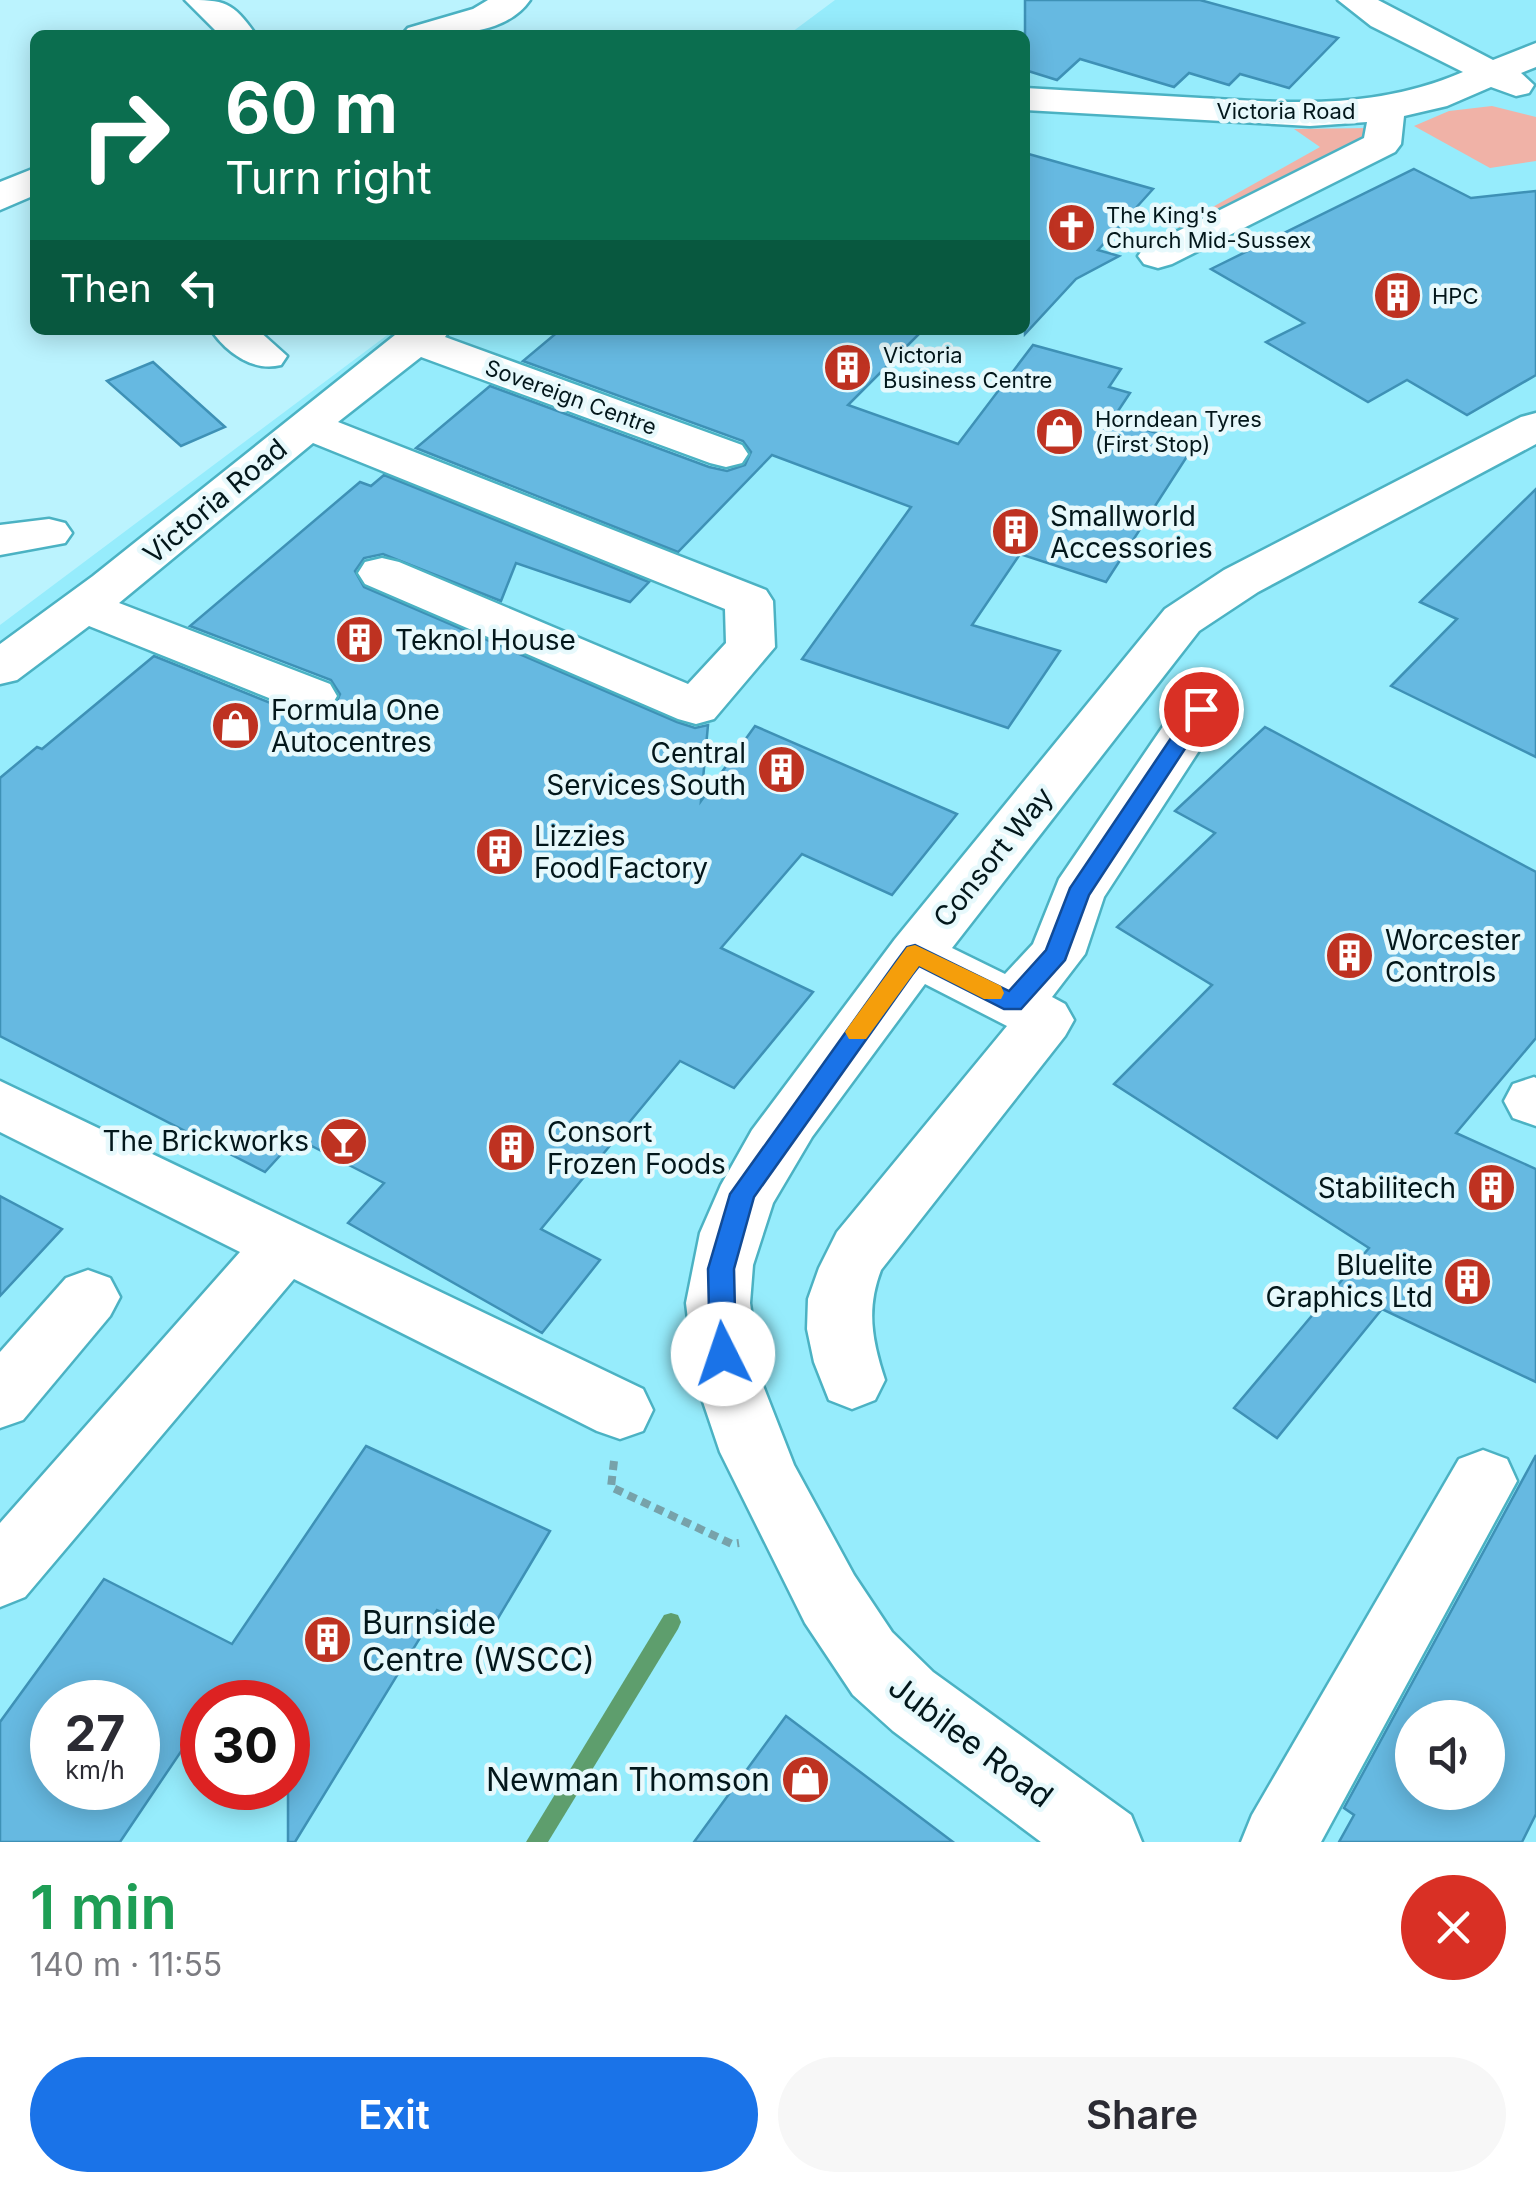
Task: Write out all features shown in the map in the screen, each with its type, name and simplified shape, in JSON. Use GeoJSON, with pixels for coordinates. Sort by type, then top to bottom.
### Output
{"type":"FeatureCollection","features":[{"type":"Feature","properties":{"kind":"street"},"geometry":{"type":"LineString","coordinates":[[202,0],[234,30]]}},
{"type":"Feature","properties":{"kind":"street"},"geometry":{"type":"LineString","coordinates":[[437,30],[484,16],[513,0]]}},
{"type":"Feature","properties":{"kind":"street"},"geometry":{"type":"LineString","coordinates":[[1355,0],[1383,19],[1536,96]]}},
{"type":"Feature","properties":{"kind":"street","name":"Victoria Road"},"geometry":{"type":"LineString","coordinates":[[1030,99],[1310,115],[1386,110],[1434,98],[1536,54]]}},
{"type":"Feature","properties":{"kind":"street"},"geometry":{"type":"LineString","coordinates":[[1158,256],[1382,144],[1386,110]]}},
{"type":"Feature","properties":{"kind":"street"},"geometry":{"type":"LineString","coordinates":[[239,335],[266,356]]}},
{"type":"Feature","properties":{"kind":"street","name":"Victoria Road"},"geometry":{"type":"LineString","coordinates":[[0,668],[88,608],[306,425],[422,335]]}},
{"type":"Feature","properties":{"kind":"street","name":"Sovereign Centre"},"geometry":{"type":"LineString","coordinates":[[422,335],[726,454]]}},
{"type":"Feature","properties":{"kind":"street"},"geometry":{"type":"LineString","coordinates":[[306,425],[749,601],[751,647],[696,707],[382,573]]}},
{"type":"Feature","properties":{"kind":"street","name":"Consort Way"},"geometry":{"type":"LineString","coordinates":[[847,1631],[771,1491],[733,1398],[723,1354],[721,1269],[743,1194],[915,954],[1182,620],[1241,582],[1536,426]]}},
{"type":"Feature","properties":{"kind":"street"},"geometry":{"type":"LineString","coordinates":[[0,540],[49,534]]}},
{"type":"Feature","properties":{"kind":"street"},"geometry":{"type":"LineString","coordinates":[[88,608],[312,696]]}},
{"type":"Feature","properties":{"kind":"street"},"geometry":{"type":"LineString","coordinates":[[1012,1003],[1056,954],[1078,894],[1201,709]]}},
{"type":"Feature","properties":{"kind":"street"},"geometry":{"type":"LineString","coordinates":[[852,1380],[839,1342],[838,1302],[846,1274],[859,1251],[1045,1020],[915,954]]}},
{"type":"Feature","properties":{"kind":"street"},"geometry":{"type":"LineString","coordinates":[[0,1105],[620,1410]]}},
{"type":"Feature","properties":{"kind":"street"},"geometry":{"type":"LineString","coordinates":[[0,1574],[286,1244]]}},
{"type":"Feature","properties":{"kind":"street"},"geometry":{"type":"LineString","coordinates":[[0,1399],[88,1297]]}},
{"type":"Feature","properties":{"kind":"street"},"geometry":{"type":"LineString","coordinates":[[1279,1842],[1483,1481]]}},
{"type":"Feature","properties":{"kind":"street","name":"Jubilee Road"},"geometry":{"type":"LineString","coordinates":[[847,1631],[880,1673],[1104,1842]]}},
{"type":"Feature","properties":{"kind":"path"},"geometry":{"type":"LineString","coordinates":[[610,1488],[732,1544]]}},
{"type":"Feature","properties":{"kind":"shaded area"},"geometry":{"type":"Polygon","coordinates":[[[835,0],[1536,0],[1536,1842],[0,1842],[0,625],[387,335],[1030,335],[1030,30],[795,30],[835,0]]]}},
{"type":"Feature","properties":{"kind":"shaded area"},"geometry":{"type":"Polygon","coordinates":[[[1492,106],[1536,117],[1536,161],[1490,168],[1414,126],[1449,111],[1492,106]]]}},
{"type":"Feature","properties":{"kind":"shaded area"},"geometry":{"type":"Polygon","coordinates":[[[1369,128],[1373,132],[1186,231],[1177,227],[1320,147],[1294,129],[1369,128]]]}},
{"type":"Feature","properties":{"kind":"building"},"geometry":{"type":"Polygon","coordinates":[[[1025,0],[1200,0],[1338,38],[1289,88],[1240,74],[1229,85],[1189,73],[1174,87],[1080,59],[1057,80],[1030,72],[1030,30],[1025,30],[1025,0]]]}},
{"type":"Feature","properties":{"kind":"building","name":"The King's Church Mid-Sussex"},"geometry":{"type":"Polygon","coordinates":[[[1030,154],[1153,189],[1098,250],[1119,256],[1076,279],[1030,329],[1030,154]]]}},
{"type":"Feature","properties":{"kind":"building","name":"HPC"},"geometry":{"type":"Polygon","coordinates":[[[1414,169],[1471,198],[1536,191],[1536,375],[1467,415],[1407,380],[1368,402],[1266,342],[1304,323],[1211,269],[1414,169]]]}},
{"type":"Feature","properties":{"kind":"building"},"geometry":{"type":"Polygon","coordinates":[[[554,335],[918,335],[848,405],[958,444],[1033,345],[1121,369],[1109,387],[1130,393],[1112,420],[1195,444],[1106,582],[1020,554],[972,625],[1060,651],[1008,728],[802,659],[911,507],[772,455],[678,552],[416,448],[490,386],[709,467],[727,471],[745,465],[751,452],[743,441],[523,361],[554,335]]]}},
{"type":"Feature","properties":{"kind":"building"},"geometry":{"type":"Polygon","coordinates":[[[153,362],[225,427],[181,446],[107,381],[153,362]]]}},
{"type":"Feature","properties":{"kind":"building"},"geometry":{"type":"Polygon","coordinates":[[[384,475],[649,582],[630,602],[516,563],[501,601],[383,554],[364,558],[355,571],[364,587],[677,722],[695,728],[708,725],[701,801],[755,726],[957,814],[892,895],[802,854],[721,948],[813,992],[734,1088],[680,1061],[541,1229],[600,1260],[542,1333],[348,1223],[384,1183],[296,1138],[265,1172],[0,1036],[0,778],[37,747],[42,749],[154,656],[293,712],[313,717],[333,710],[340,694],[331,680],[190,626],[360,482],[371,486],[384,475]]]}},
{"type":"Feature","properties":{"kind":"building"},"geometry":{"type":"Polygon","coordinates":[[[1536,489],[1536,757],[1391,686],[1457,619],[1420,602],[1536,489]]]}},
{"type":"Feature","properties":{"kind":"building","name":"Worcester Controls"},"geometry":{"type":"Polygon","coordinates":[[[1265,727],[1536,872],[1536,1038],[1456,1133],[1536,1169],[1536,1382],[1382,1309],[1277,1438],[1234,1408],[1369,1248],[1114,1084],[1212,985],[1117,927],[1215,833],[1175,811],[1265,727]]]}},
{"type":"Feature","properties":{"kind":"building"},"geometry":{"type":"Polygon","coordinates":[[[0,1196],[62,1229],[0,1296],[0,1196]]]}},
{"type":"Feature","properties":{"kind":"building","name":"Burnside Centre (WSCC)"},"geometry":{"type":"Polygon","coordinates":[[[366,1446],[550,1531],[488,1635],[437,1610],[295,1842],[288,1842],[288,1810],[310,1810],[310,1680],[180,1680],[180,1753],[160,1783],[160,1680],[31,1680],[104,1579],[232,1644],[366,1446]]]}},
{"type":"Feature","properties":{"kind":"building"},"geometry":{"type":"Polygon","coordinates":[[[1536,1455],[1536,1814],[1522,1842],[1339,1842],[1354,1815],[1344,1808],[1395,1714],[1395,1810],[1505,1810],[1505,1700],[1403,1700],[1536,1455]]]}},
{"type":"Feature","properties":{"kind":"building","name":"Burnside Centre (WSCC)"},"geometry":{"type":"Polygon","coordinates":[[[30,1681],[30,1810],[142,1810],[120,1842],[0,1842],[0,1722],[30,1681]]]}},
{"type":"Feature","properties":{"kind":"building","name":"Newman Thomson"},"geometry":{"type":"Polygon","coordinates":[[[786,1716],[953,1842],[694,1842],[786,1716]]]}},
{"type":"Feature","properties":{"kind":"waterway"},"geometry":{"type":"LineString","coordinates":[[536,1842],[671,1622]]}},
{"type":"Feature","properties":{"kind":"slow traffic"},"geometry":{"type":"LineString","coordinates":[[857,1032],[915,954],[992,993]]}},
{"type":"Feature","properties":{"kind":"place","name":"The King's Church Mid-Sussex"},"geometry":{"type":"Point","coordinates":[1071,228]}},
{"type":"Feature","properties":{"kind":"place","name":"HPC"},"geometry":{"type":"Point","coordinates":[1397,296]}},
{"type":"Feature","properties":{"kind":"place","name":"Victoria Business Centre"},"geometry":{"type":"Point","coordinates":[848,368]}},
{"type":"Feature","properties":{"kind":"place","name":"Horndean Tyres (First Stop)"},"geometry":{"type":"Point","coordinates":[1060,432]}},
{"type":"Feature","properties":{"kind":"place","name":"Smallworld Accessories"},"geometry":{"type":"Point","coordinates":[1015,532]}},
{"type":"Feature","properties":{"kind":"place","name":"Teknol House"},"geometry":{"type":"Point","coordinates":[360,640]}},
{"type":"Feature","properties":{"kind":"place","name":"Formula One Autocentres"},"geometry":{"type":"Point","coordinates":[236,726]}},
{"type":"Feature","properties":{"kind":"place","name":"Central Services South"},"geometry":{"type":"Point","coordinates":[781,769]}},
{"type":"Feature","properties":{"kind":"place","name":"Lizzies Food Factory"},"geometry":{"type":"Point","coordinates":[499,852]}},
{"type":"Feature","properties":{"kind":"place","name":"Worcester Controls"},"geometry":{"type":"Point","coordinates":[1350,956]}},
{"type":"Feature","properties":{"kind":"place","name":"The Brickworks"},"geometry":{"type":"Point","coordinates":[344,1141]}},
{"type":"Feature","properties":{"kind":"place","name":"Consort Frozen Foods"},"geometry":{"type":"Point","coordinates":[512,1148]}},
{"type":"Feature","properties":{"kind":"place","name":"Stabilitech"},"geometry":{"type":"Point","coordinates":[1491,1188]}},
{"type":"Feature","properties":{"kind":"place","name":"Bluelite Graphics Ltd"},"geometry":{"type":"Point","coordinates":[1468,1281]}},
{"type":"Feature","properties":{"kind":"place","name":"Burnside Centre (WSCC)"},"geometry":{"type":"Point","coordinates":[327,1640]}},
{"type":"Feature","properties":{"kind":"place","name":"Newman Thomson"},"geometry":{"type":"Point","coordinates":[805,1779]}},
{"type":"Feature","properties":{"kind":"route"},"geometry":{"type":"LineString","coordinates":[[723,1354],[721,1269],[743,1194],[904,968],[915,954],[1012,1003],[1056,954],[1078,894],[1201,709]]}}]}
